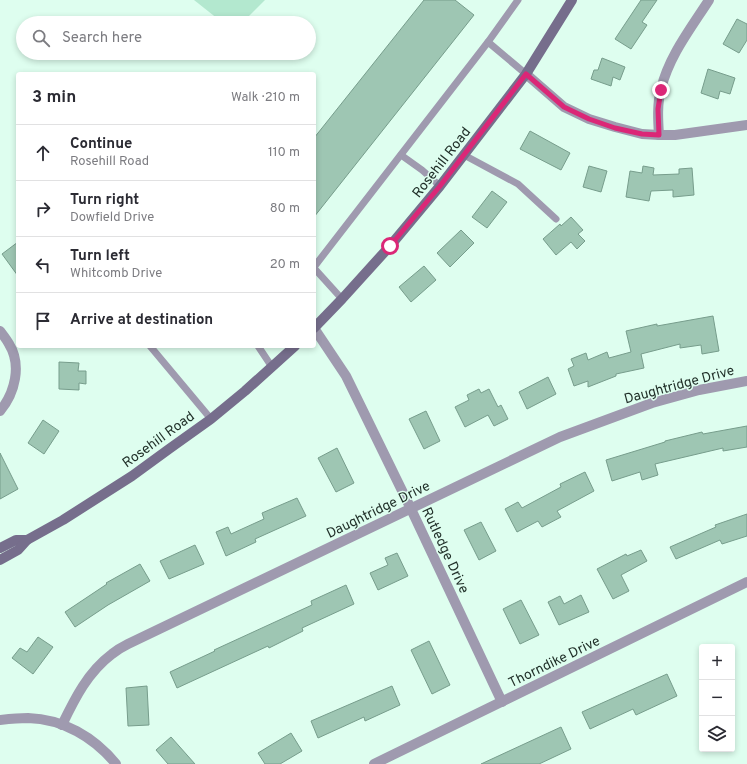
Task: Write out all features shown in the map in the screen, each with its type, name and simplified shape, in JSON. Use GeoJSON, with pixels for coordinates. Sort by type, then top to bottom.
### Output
{"type":"FeatureCollection","features":[{"type":"Feature","properties":{"kind":"main road","name":"Rosehill Road"},"geometry":{"type":"LineString","coordinates":[[316,326],[415,217],[464,156],[526,74],[572,0]]}},
{"type":"Feature","properties":{"kind":"main road","name":"Rosehill Road"},"geometry":{"type":"LineString","coordinates":[[0,560],[18,550],[27,540],[63,520],[132,476],[211,419],[293,348]]}},
{"type":"Feature","properties":{"kind":"main road","name":"Rosehill Road"},"geometry":{"type":"LineString","coordinates":[[0,548],[16,540],[27,540]]}},
{"type":"Feature","properties":{"kind":"street"},"geometry":{"type":"LineString","coordinates":[[659,135],[658,109],[666,73],[673,56],[708,0]]}},
{"type":"Feature","properties":{"kind":"street"},"geometry":{"type":"LineString","coordinates":[[526,74],[564,107],[615,128],[642,134],[675,135],[747,125]]}},
{"type":"Feature","properties":{"kind":"street"},"geometry":{"type":"LineString","coordinates":[[0,331],[10,345],[16,372],[11,394],[0,410]]}},
{"type":"Feature","properties":{"kind":"street","name":"Rutledge Drive"},"geometry":{"type":"LineString","coordinates":[[316,331],[346,376],[411,508],[502,702]]}},
{"type":"Feature","properties":{"kind":"street","name":"Daughtridge Drive"},"geometry":{"type":"LineString","coordinates":[[62,725],[86,680],[98,666],[112,654],[128,644],[560,437],[652,403],[699,390],[747,381]]}},
{"type":"Feature","properties":{"kind":"street","name":"Thorndike Drive"},"geometry":{"type":"LineString","coordinates":[[374,764],[747,582]]}},
{"type":"Feature","properties":{"kind":"street"},"geometry":{"type":"LineString","coordinates":[[0,720],[28,718],[46,720],[62,725],[86,736],[100,747],[116,764]]}},
{"type":"Feature","properties":{"kind":"lane"},"geometry":{"type":"LineString","coordinates":[[316,265],[488,42],[518,0]]}},
{"type":"Feature","properties":{"kind":"lane"},"geometry":{"type":"LineString","coordinates":[[488,42],[526,74]]}},
{"type":"Feature","properties":{"kind":"lane"},"geometry":{"type":"LineString","coordinates":[[401,155],[422,170],[440,186]]}},
{"type":"Feature","properties":{"kind":"lane"},"geometry":{"type":"LineString","coordinates":[[464,156],[518,184],[556,219]]}},
{"type":"Feature","properties":{"kind":"lane"},"geometry":{"type":"LineString","coordinates":[[316,270],[342,299]]}},
{"type":"Feature","properties":{"kind":"lane"},"geometry":{"type":"LineString","coordinates":[[152,348],[211,419]]}},
{"type":"Feature","properties":{"kind":"lane"},"geometry":{"type":"LineString","coordinates":[[259,348],[272,367]]}},
{"type":"Feature","properties":{"kind":"green space"},"geometry":{"type":"Polygon","coordinates":[[[194,0],[265,0],[249,16],[214,16],[194,0]]]}},
{"type":"Feature","properties":{"kind":"building"},"geometry":{"type":"Polygon","coordinates":[[[424,0],[455,0],[474,15],[316,214],[316,135],[424,0]]]}},
{"type":"Feature","properties":{"kind":"building"},"geometry":{"type":"Polygon","coordinates":[[[641,0],[657,0],[642,22],[647,25],[631,49],[615,39],[641,0]]]}},
{"type":"Feature","properties":{"kind":"building"},"geometry":{"type":"Polygon","coordinates":[[[737,19],[747,24],[747,40],[739,53],[723,44],[737,19]]]}},
{"type":"Feature","properties":{"kind":"building"},"geometry":{"type":"Polygon","coordinates":[[[602,58],[625,67],[620,80],[613,77],[611,86],[591,79],[594,70],[598,70],[602,58]]]}},
{"type":"Feature","properties":{"kind":"building"},"geometry":{"type":"Polygon","coordinates":[[[708,69],[735,78],[730,94],[720,91],[718,99],[701,93],[708,69]]]}},
{"type":"Feature","properties":{"kind":"building"},"geometry":{"type":"Polygon","coordinates":[[[530,131],[570,153],[561,170],[520,149],[530,131]]]}},
{"type":"Feature","properties":{"kind":"building"},"geometry":{"type":"Polygon","coordinates":[[[589,166],[607,171],[601,192],[583,187],[589,166]]]}},
{"type":"Feature","properties":{"kind":"building"},"geometry":{"type":"Polygon","coordinates":[[[643,166],[654,168],[653,175],[679,174],[679,169],[692,168],[694,195],[673,197],[673,190],[651,191],[649,201],[626,197],[630,171],[642,173],[643,166]]]}},
{"type":"Feature","properties":{"kind":"building"},"geometry":{"type":"Polygon","coordinates":[[[492,191],[507,202],[487,228],[472,217],[492,191]]]}},
{"type":"Feature","properties":{"kind":"building"},"geometry":{"type":"Polygon","coordinates":[[[571,217],[583,230],[578,234],[585,241],[577,249],[571,242],[556,255],[543,239],[560,224],[561,226],[571,217]]]}},
{"type":"Feature","properties":{"kind":"building"},"geometry":{"type":"Polygon","coordinates":[[[461,230],[474,243],[450,267],[437,253],[461,230]]]}},
{"type":"Feature","properties":{"kind":"building"},"geometry":{"type":"Polygon","coordinates":[[[16,244],[16,273],[2,254],[16,244]]]}},
{"type":"Feature","properties":{"kind":"building"},"geometry":{"type":"Polygon","coordinates":[[[424,266],[436,280],[411,302],[399,287],[424,266]]]}},
{"type":"Feature","properties":{"kind":"building"},"geometry":{"type":"Polygon","coordinates":[[[713,316],[719,351],[702,354],[701,345],[680,348],[680,344],[641,354],[644,368],[616,374],[616,376],[588,387],[588,381],[574,386],[568,369],[574,366],[571,359],[586,353],[588,360],[607,352],[609,358],[631,352],[626,331],[657,324],[657,326],[713,316]]]}},
{"type":"Feature","properties":{"kind":"building"},"geometry":{"type":"Polygon","coordinates":[[[59,362],[79,363],[78,371],[86,371],[86,384],[79,383],[79,390],[59,389],[59,362]]]}},
{"type":"Feature","properties":{"kind":"building"},"geometry":{"type":"Polygon","coordinates":[[[548,377],[556,394],[527,409],[519,392],[548,377]]]}},
{"type":"Feature","properties":{"kind":"building"},"geometry":{"type":"Polygon","coordinates":[[[479,389],[481,393],[489,389],[498,407],[501,405],[508,419],[494,426],[488,415],[465,427],[455,407],[469,400],[467,395],[479,389]]]}},
{"type":"Feature","properties":{"kind":"building"},"geometry":{"type":"Polygon","coordinates":[[[426,411],[440,441],[424,449],[409,419],[426,411]]]}},
{"type":"Feature","properties":{"kind":"building"},"geometry":{"type":"Polygon","coordinates":[[[43,420],[59,431],[44,454],[28,443],[43,420]]]}},
{"type":"Feature","properties":{"kind":"building"},"geometry":{"type":"Polygon","coordinates":[[[747,426],[747,447],[723,451],[723,448],[655,464],[658,475],[642,480],[640,472],[612,481],[606,460],[665,441],[702,432],[703,434],[747,426]]]}},
{"type":"Feature","properties":{"kind":"building"},"geometry":{"type":"Polygon","coordinates":[[[337,448],[354,483],[336,492],[318,458],[337,448]]]}},
{"type":"Feature","properties":{"kind":"building"},"geometry":{"type":"Polygon","coordinates":[[[0,453],[18,489],[0,499],[0,453]]]}},
{"type":"Feature","properties":{"kind":"building"},"geometry":{"type":"Polygon","coordinates":[[[585,472],[594,491],[557,511],[561,517],[542,527],[538,521],[517,532],[505,509],[518,502],[522,508],[561,487],[560,484],[585,472]]]}},
{"type":"Feature","properties":{"kind":"building"},"geometry":{"type":"Polygon","coordinates":[[[297,498],[306,516],[255,539],[256,542],[226,556],[216,532],[228,527],[231,534],[264,519],[262,513],[297,498]]]}},
{"type":"Feature","properties":{"kind":"building"},"geometry":{"type":"Polygon","coordinates":[[[747,514],[747,536],[722,544],[720,540],[676,559],[670,547],[716,527],[715,525],[747,514]]]}},
{"type":"Feature","properties":{"kind":"building"},"geometry":{"type":"Polygon","coordinates":[[[481,522],[496,551],[479,560],[464,530],[481,522]]]}},
{"type":"Feature","properties":{"kind":"building"},"geometry":{"type":"Polygon","coordinates":[[[195,545],[204,564],[169,579],[160,561],[195,545]]]}},
{"type":"Feature","properties":{"kind":"building"},"geometry":{"type":"Polygon","coordinates":[[[641,550],[647,561],[621,575],[629,591],[613,599],[597,569],[626,554],[627,556],[641,550]]]}},
{"type":"Feature","properties":{"kind":"building"},"geometry":{"type":"Polygon","coordinates":[[[397,553],[408,576],[378,590],[370,573],[388,565],[385,558],[397,553]]]}},
{"type":"Feature","properties":{"kind":"building"},"geometry":{"type":"Polygon","coordinates":[[[140,564],[150,581],[108,605],[75,627],[65,612],[107,584],[106,583],[140,564]]]}},
{"type":"Feature","properties":{"kind":"building"},"geometry":{"type":"Polygon","coordinates":[[[346,585],[354,604],[302,628],[303,631],[269,648],[268,646],[177,688],[170,672],[312,605],[311,601],[346,585]]]}},
{"type":"Feature","properties":{"kind":"building"},"geometry":{"type":"Polygon","coordinates":[[[581,595],[589,612],[559,625],[548,602],[560,596],[564,604],[581,595]]]}},
{"type":"Feature","properties":{"kind":"building"},"geometry":{"type":"Polygon","coordinates":[[[521,600],[539,635],[520,644],[503,609],[521,600]]]}},
{"type":"Feature","properties":{"kind":"building"},"geometry":{"type":"Polygon","coordinates":[[[38,637],[53,647],[33,674],[12,658],[20,648],[27,652],[38,637]]]}},
{"type":"Feature","properties":{"kind":"building"},"geometry":{"type":"Polygon","coordinates":[[[429,641],[450,685],[432,694],[411,650],[429,641]]]}},
{"type":"Feature","properties":{"kind":"building"},"geometry":{"type":"Polygon","coordinates":[[[667,674],[677,696],[636,715],[633,709],[590,729],[582,712],[667,674]]]}},
{"type":"Feature","properties":{"kind":"building"},"geometry":{"type":"Polygon","coordinates":[[[147,686],[149,725],[128,726],[126,688],[147,686]]]}},
{"type":"Feature","properties":{"kind":"building"},"geometry":{"type":"Polygon","coordinates":[[[392,686],[400,705],[365,721],[364,717],[318,738],[311,721],[392,686]]]}},
{"type":"Feature","properties":{"kind":"building"},"geometry":{"type":"Polygon","coordinates":[[[561,727],[571,749],[539,764],[481,764],[561,727]]]}},
{"type":"Feature","properties":{"kind":"building"},"geometry":{"type":"Polygon","coordinates":[[[291,733],[302,751],[280,764],[265,764],[258,753],[291,733]]]}},
{"type":"Feature","properties":{"kind":"building"},"geometry":{"type":"Polygon","coordinates":[[[171,737],[195,764],[168,764],[156,750],[171,737]]]}},
{"type":"Feature","properties":{"kind":"route"},"geometry":{"type":"LineString","coordinates":[[390,246],[464,156],[526,74],[564,107],[589,119],[615,128],[642,134],[659,135],[658,109],[661,90]]}}]}
